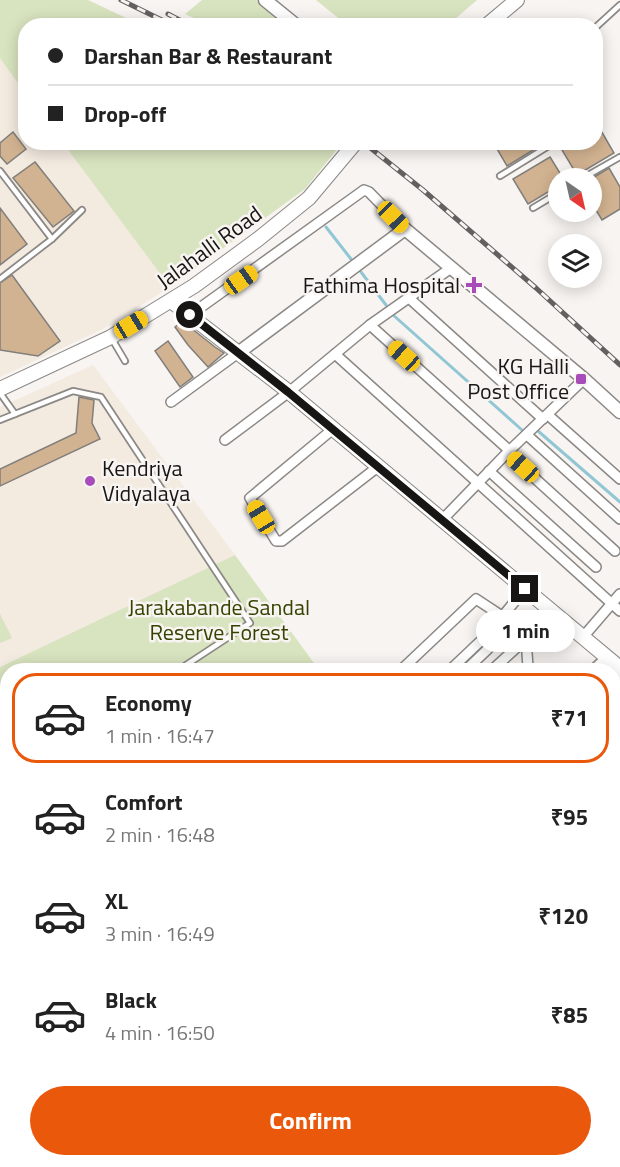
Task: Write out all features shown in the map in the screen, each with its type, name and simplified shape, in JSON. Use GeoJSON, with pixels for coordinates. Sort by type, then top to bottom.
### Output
{"type":"FeatureCollection","features":[{"type":"Feature","properties":{"kind":"main road"},"geometry":{"type":"LineString","coordinates":[[496,18],[517,0]]}},
{"type":"Feature","properties":{"kind":"main road","name":"Jalahalli Road"},"geometry":{"type":"LineString","coordinates":[[0,391],[111,337],[171,301],[257,240],[309,198],[350,150]]}},
{"type":"Feature","properties":{"kind":"main road"},"geometry":{"type":"LineString","coordinates":[[171,301],[379,466],[614,663]]}},
{"type":"Feature","properties":{"kind":"street"},"geometry":{"type":"LineString","coordinates":[[265,0],[287,18]]}},
{"type":"Feature","properties":{"kind":"street"},"geometry":{"type":"LineString","coordinates":[[190,315],[364,190],[369,192],[405,229],[620,412]]}},
{"type":"Feature","properties":{"kind":"street"},"geometry":{"type":"LineString","coordinates":[[171,402],[405,229]]}},
{"type":"Feature","properties":{"kind":"street"},"geometry":{"type":"LineString","coordinates":[[225,440],[370,326],[451,268]]}},
{"type":"Feature","properties":{"kind":"street"},"geometry":{"type":"LineString","coordinates":[[409,298],[620,479]]}},
{"type":"Feature","properties":{"kind":"street"},"geometry":{"type":"LineString","coordinates":[[370,326],[618,551]]}},
{"type":"Feature","properties":{"kind":"street"},"geometry":{"type":"LineString","coordinates":[[335,354],[620,611]]}},
{"type":"Feature","properties":{"kind":"street"},"geometry":{"type":"LineString","coordinates":[[442,520],[584,379]]}},
{"type":"Feature","properties":{"kind":"street"},"geometry":{"type":"LineString","coordinates":[[333,429],[250,498],[276,541],[282,541],[379,466]]}},
{"type":"Feature","properties":{"kind":"street"},"geometry":{"type":"LineString","coordinates":[[526,435],[620,519]]}},
{"type":"Feature","properties":{"kind":"street"},"geometry":{"type":"LineString","coordinates":[[489,471],[596,567]]}},
{"type":"Feature","properties":{"kind":"street"},"geometry":{"type":"LineString","coordinates":[[457,663],[504,616],[525,589]]}},
{"type":"Feature","properties":{"kind":"street"},"geometry":{"type":"LineString","coordinates":[[583,637],[620,594]]}},
{"type":"Feature","properties":{"kind":"street"},"geometry":{"type":"LineString","coordinates":[[408,663],[473,600],[480,601],[514,624],[473,663]]}},
{"type":"Feature","properties":{"kind":"street"},"geometry":{"type":"LineString","coordinates":[[500,663],[526,639],[549,609]]}},
{"type":"Feature","properties":{"kind":"street"},"geometry":{"type":"LineString","coordinates":[[526,639],[528,663]]}},
{"type":"Feature","properties":{"kind":"street"},"geometry":{"type":"LineString","coordinates":[[601,663],[607,657]]}},
{"type":"Feature","properties":{"kind":"lane"},"geometry":{"type":"LineString","coordinates":[[603,21],[620,5]]}},
{"type":"Feature","properties":{"kind":"lane"},"geometry":{"type":"LineString","coordinates":[[500,176],[542,150]]}},
{"type":"Feature","properties":{"kind":"lane"},"geometry":{"type":"LineString","coordinates":[[601,168],[620,157]]}},
{"type":"Feature","properties":{"kind":"lane"},"geometry":{"type":"LineString","coordinates":[[0,171],[52,239]]}},
{"type":"Feature","properties":{"kind":"lane"},"geometry":{"type":"LineString","coordinates":[[532,208],[548,199]]}},
{"type":"Feature","properties":{"kind":"lane"},"geometry":{"type":"LineString","coordinates":[[0,279],[52,239],[82,210]]}},
{"type":"Feature","properties":{"kind":"lane"},"geometry":{"type":"LineString","coordinates":[[111,337],[125,361]]}},
{"type":"Feature","properties":{"kind":"lane"},"geometry":{"type":"LineString","coordinates":[[0,391],[15,414]]}},
{"type":"Feature","properties":{"kind":"lane"},"geometry":{"type":"LineString","coordinates":[[0,420],[73,392],[101,397],[250,623],[189,663]]}},
{"type":"Feature","properties":{"kind":"shaded area"},"geometry":{"type":"Polygon","coordinates":[[[0,58],[18,83],[18,150],[68,150],[170,287],[103,329],[0,377],[0,58]]]}},
{"type":"Feature","properties":{"kind":"shaded area","name":"Kendriya Vidyalaya"},"geometry":{"type":"Polygon","coordinates":[[[93,365],[235,555],[8,663],[0,663],[0,407],[93,365]]]}},
{"type":"Feature","properties":{"kind":"green space"},"geometry":{"type":"Polygon","coordinates":[[[0,0],[88,0],[126,18],[18,18],[18,83],[0,58],[0,0]]]}},
{"type":"Feature","properties":{"kind":"green space"},"geometry":{"type":"Polygon","coordinates":[[[202,0],[256,0],[278,18],[194,18],[185,14],[202,0]]]}},
{"type":"Feature","properties":{"kind":"green space"},"geometry":{"type":"Polygon","coordinates":[[[316,0],[477,0],[456,18],[338,18],[316,0]]]}},
{"type":"Feature","properties":{"kind":"green space"},"geometry":{"type":"Polygon","coordinates":[[[68,150],[336,150],[305,189],[170,287],[68,150]]]}},
{"type":"Feature","properties":{"kind":"green space","name":"Jarakabande Sandal Reserve Forest"},"geometry":{"type":"Polygon","coordinates":[[[235,555],[314,663],[8,663],[235,555]]]}},
{"type":"Feature","properties":{"kind":"green space"},"geometry":{"type":"Polygon","coordinates":[[[0,614],[12,638],[0,643],[0,614]]]}},
{"type":"Feature","properties":{"kind":"building"},"geometry":{"type":"Polygon","coordinates":[[[13,132],[18,139],[18,150],[25,150],[7,164],[0,156],[0,143],[13,132]]]}},
{"type":"Feature","properties":{"kind":"building"},"geometry":{"type":"Polygon","coordinates":[[[603,134],[614,153],[589,168],[573,168],[562,150],[603,150],[603,134]]]}},
{"type":"Feature","properties":{"kind":"building"},"geometry":{"type":"Polygon","coordinates":[[[498,150],[533,150],[507,166],[498,150]]]}},
{"type":"Feature","properties":{"kind":"building"},"geometry":{"type":"Polygon","coordinates":[[[550,157],[557,168],[548,168],[548,192],[528,204],[513,179],[550,157]]]}},
{"type":"Feature","properties":{"kind":"building"},"geometry":{"type":"Polygon","coordinates":[[[35,162],[74,211],[53,227],[13,178],[35,162]]]}},
{"type":"Feature","properties":{"kind":"building"},"geometry":{"type":"Polygon","coordinates":[[[609,168],[620,187],[620,209],[602,220],[602,172],[609,168]]]}},
{"type":"Feature","properties":{"kind":"building"},"geometry":{"type":"Polygon","coordinates":[[[0,208],[27,244],[0,265],[0,208]]]}},
{"type":"Feature","properties":{"kind":"building"},"geometry":{"type":"Polygon","coordinates":[[[12,275],[60,341],[38,356],[0,350],[0,283],[12,275]]]}},
{"type":"Feature","properties":{"kind":"building"},"geometry":{"type":"Polygon","coordinates":[[[182,321],[224,353],[208,367],[175,327],[182,321]]]}},
{"type":"Feature","properties":{"kind":"building"},"geometry":{"type":"Polygon","coordinates":[[[168,341],[193,377],[180,387],[155,351],[168,341]]]}},
{"type":"Feature","properties":{"kind":"building"},"geometry":{"type":"Polygon","coordinates":[[[79,397],[94,400],[92,423],[100,439],[0,486],[0,469],[76,433],[79,397]]]}},
{"type":"Feature","properties":{"kind":"waterway"},"geometry":{"type":"LineString","coordinates":[[326,227],[351,259]]}},
{"type":"Feature","properties":{"kind":"waterway"},"geometry":{"type":"LineString","coordinates":[[361,272],[386,305]]}},
{"type":"Feature","properties":{"kind":"waterway"},"geometry":{"type":"LineString","coordinates":[[392,314],[522,430]]}},
{"type":"Feature","properties":{"kind":"waterway"},"geometry":{"type":"LineString","coordinates":[[538,431],[620,502]]}},
{"type":"Feature","properties":{"kind":"railway"},"geometry":{"type":"LineString","coordinates":[[121,0],[158,18]]}},
{"type":"Feature","properties":{"kind":"railway"},"geometry":{"type":"LineString","coordinates":[[168,14],[176,18]]}},
{"type":"Feature","properties":{"kind":"railway"},"geometry":{"type":"LineString","coordinates":[[373,150],[536,288],[620,365]]}},
{"type":"Feature","properties":{"kind":"place","name":"Fathima Hospital"},"geometry":{"type":"Point","coordinates":[474,285]}},
{"type":"Feature","properties":{"kind":"place","name":"KG Halli Post Office"},"geometry":{"type":"Point","coordinates":[581,379]}},
{"type":"Feature","properties":{"kind":"place","name":"Kendriya Vidyalaya"},"geometry":{"type":"Point","coordinates":[90,481]}},
{"type":"Feature","properties":{"kind":"route"},"geometry":{"type":"LineString","coordinates":[[190,315],[379,466],[525,589]]}}]}
